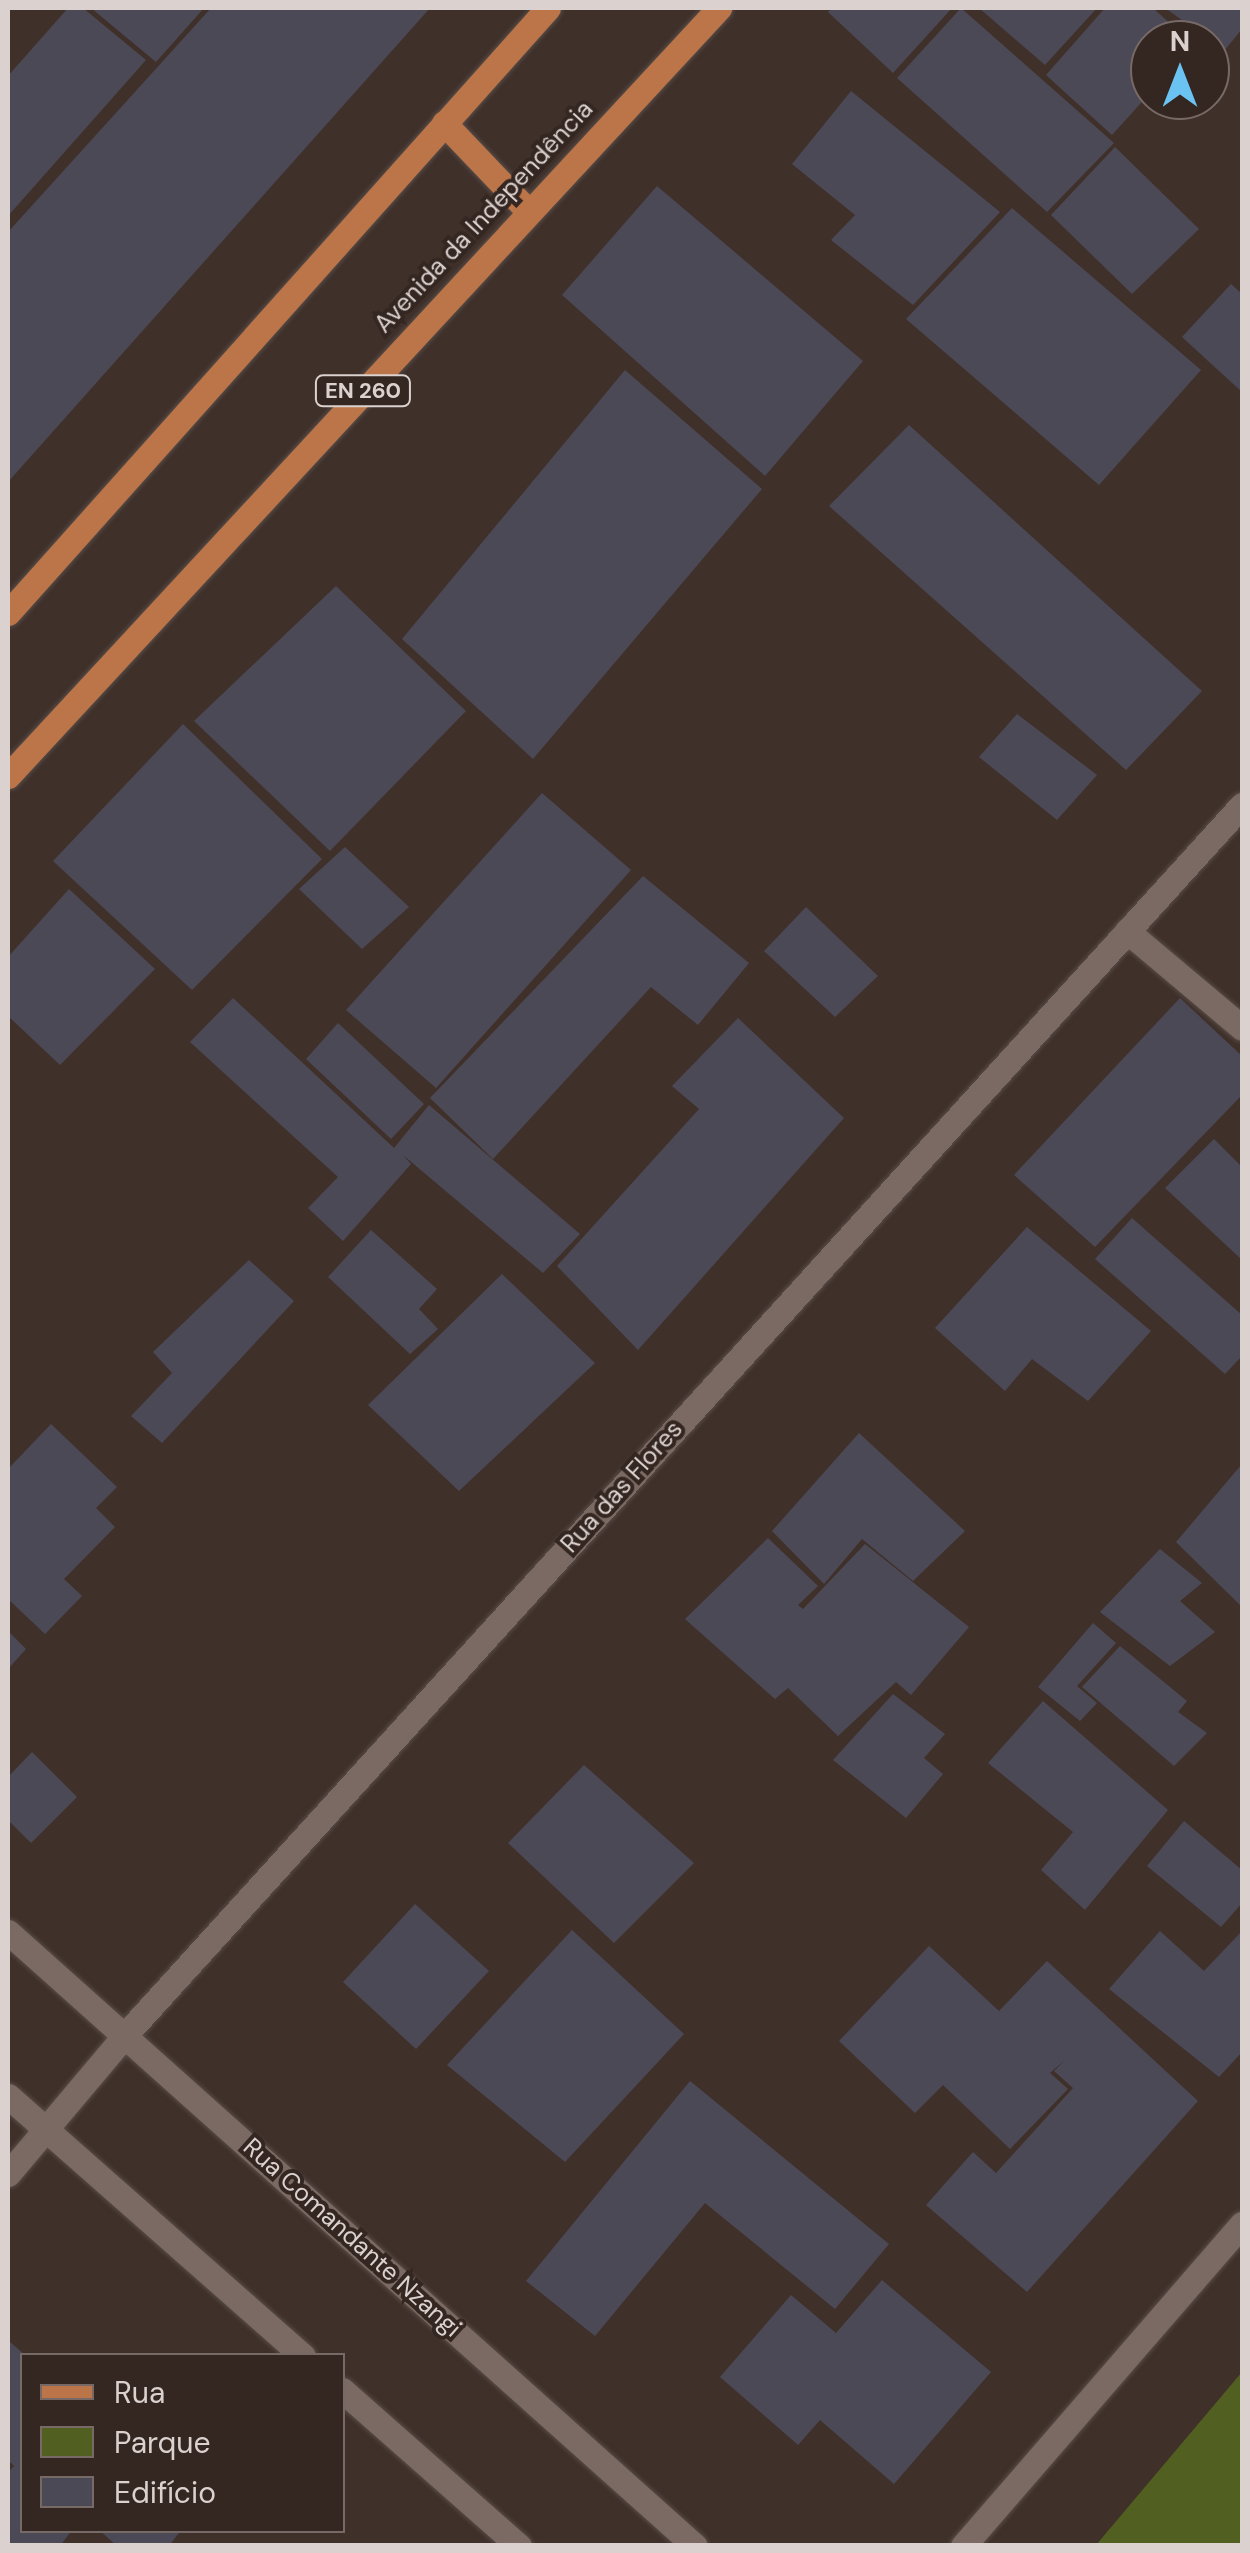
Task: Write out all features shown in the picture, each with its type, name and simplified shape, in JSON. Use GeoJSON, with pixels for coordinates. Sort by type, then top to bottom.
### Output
{"type":"FeatureCollection","features":[{"type":"Feature","properties":{"kind":"main road"},"geometry":{"type":"LineString","coordinates":[[8,612],[548,8]]}},
{"type":"Feature","properties":{"kind":"main road","name":"Avenida da Independência"},"geometry":{"type":"LineString","coordinates":[[8,776],[718,8]]}},
{"type":"Feature","properties":{"kind":"main road"},"geometry":{"type":"LineString","coordinates":[[444,124],[529,212]]}},
{"type":"Feature","properties":{"kind":"street","name":"Rua das Flores"},"geometry":{"type":"LineString","coordinates":[[8,2174],[126,2034],[1242,804]]}},
{"type":"Feature","properties":{"kind":"street"},"geometry":{"type":"LineString","coordinates":[[1127,931],[1242,1028]]}},
{"type":"Feature","properties":{"kind":"street","name":"Rua Comandante Nzangi"},"geometry":{"type":"LineString","coordinates":[[8,1932],[695,2546]]}},
{"type":"Feature","properties":{"kind":"street"},"geometry":{"type":"LineString","coordinates":[[8,2096],[300,2353]]}},
{"type":"Feature","properties":{"kind":"street"},"geometry":{"type":"LineString","coordinates":[[963,2546],[1242,2224]]}},
{"type":"Feature","properties":{"kind":"street"},"geometry":{"type":"LineString","coordinates":[[345,2393],[519,2546]]}},
{"type":"Feature","properties":{"kind":"green space"},"geometry":{"type":"Polygon","coordinates":[[[1242,2372],[1242,2545],[1096,2545],[1242,2372]]]}},
{"type":"Feature","properties":{"kind":"building"},"geometry":{"type":"Polygon","coordinates":[[[68,8],[83,8],[146,60],[8,216],[8,76],[68,8]]]}},
{"type":"Feature","properties":{"kind":"building"},"geometry":{"type":"Polygon","coordinates":[[[91,8],[204,8],[156,62],[91,8]]]}},
{"type":"Feature","properties":{"kind":"building"},"geometry":{"type":"Polygon","coordinates":[[[211,8],[430,8],[8,482],[8,232],[211,8]]]}},
{"type":"Feature","properties":{"kind":"building"},"geometry":{"type":"Polygon","coordinates":[[[832,8],[952,8],[893,73],[828,12],[832,8]]]}},
{"type":"Feature","properties":{"kind":"building"},"geometry":{"type":"Polygon","coordinates":[[[961,8],[1114,143],[1047,212],[897,78],[961,8]]]}},
{"type":"Feature","properties":{"kind":"building"},"geometry":{"type":"Polygon","coordinates":[[[979,8],[1097,8],[1045,65],[979,8]]]}},
{"type":"Feature","properties":{"kind":"building"},"geometry":{"type":"Polygon","coordinates":[[[1105,8],[1153,8],[1166,20],[1130,20],[1130,115],[1112,135],[1046,75],[1105,8]]]}},
{"type":"Feature","properties":{"kind":"building"},"geometry":{"type":"Polygon","coordinates":[[[1165,8],[1242,8],[1242,29],[1230,44],[1230,20],[1182,20],[1165,8]]]}},
{"type":"Feature","properties":{"kind":"building"},"geometry":{"type":"Polygon","coordinates":[[[851,91],[1000,212],[913,305],[831,240],[855,215],[792,164],[851,91]]]}},
{"type":"Feature","properties":{"kind":"building"},"geometry":{"type":"Polygon","coordinates":[[[1115,147],[1199,229],[1132,294],[1051,215],[1115,147]]]}},
{"type":"Feature","properties":{"kind":"building"},"geometry":{"type":"Polygon","coordinates":[[[657,186],[863,361],[765,476],[562,295],[657,186]]]}},
{"type":"Feature","properties":{"kind":"building"},"geometry":{"type":"Polygon","coordinates":[[[1012,208],[1201,370],[1099,485],[906,319],[1012,208]]]}},
{"type":"Feature","properties":{"kind":"building"},"geometry":{"type":"Polygon","coordinates":[[[1231,284],[1242,294],[1242,392],[1182,337],[1231,284]]]}},
{"type":"Feature","properties":{"kind":"building"},"geometry":{"type":"Polygon","coordinates":[[[625,370],[762,489],[533,759],[402,639],[625,370]]]}},
{"type":"Feature","properties":{"kind":"building"},"geometry":{"type":"Polygon","coordinates":[[[909,425],[1202,691],[1126,770],[829,506],[909,425]]]}},
{"type":"Feature","properties":{"kind":"building"},"geometry":{"type":"Polygon","coordinates":[[[336,586],[466,711],[330,851],[194,721],[336,586]]]}},
{"type":"Feature","properties":{"kind":"building"},"geometry":{"type":"Polygon","coordinates":[[[1017,714],[1097,775],[1057,820],[979,757],[1017,714]]]}},
{"type":"Feature","properties":{"kind":"building"},"geometry":{"type":"Polygon","coordinates":[[[183,724],[322,859],[192,990],[53,861],[183,724]]]}},
{"type":"Feature","properties":{"kind":"building"},"geometry":{"type":"Polygon","coordinates":[[[542,793],[631,870],[436,1088],[346,1010],[542,793]]]}},
{"type":"Feature","properties":{"kind":"building"},"geometry":{"type":"Polygon","coordinates":[[[345,847],[409,907],[362,949],[299,889],[345,847]]]}},
{"type":"Feature","properties":{"kind":"building"},"geometry":{"type":"Polygon","coordinates":[[[643,876],[749,963],[698,1025],[651,987],[493,1159],[430,1098],[643,876]]]}},
{"type":"Feature","properties":{"kind":"building"},"geometry":{"type":"Polygon","coordinates":[[[69,889],[155,969],[60,1065],[8,1016],[8,957],[69,889]]]}},
{"type":"Feature","properties":{"kind":"building"},"geometry":{"type":"Polygon","coordinates":[[[806,907],[878,976],[835,1017],[764,951],[806,907]]]}},
{"type":"Feature","properties":{"kind":"building"},"geometry":{"type":"Polygon","coordinates":[[[233,998],[394,1148],[429,1105],[580,1234],[543,1273],[403,1155],[411,1164],[343,1241],[308,1208],[338,1177],[190,1042],[233,998]]]}},
{"type":"Feature","properties":{"kind":"building"},"geometry":{"type":"Polygon","coordinates":[[[1180,998],[1242,1056],[1242,1095],[1095,1247],[1014,1175],[1180,998]]]}},
{"type":"Feature","properties":{"kind":"building"},"geometry":{"type":"Polygon","coordinates":[[[738,1018],[844,1118],[638,1350],[557,1266],[699,1109],[672,1086],[738,1018]]]}},
{"type":"Feature","properties":{"kind":"building"},"geometry":{"type":"Polygon","coordinates":[[[338,1023],[424,1104],[391,1139],[306,1059],[338,1023]]]}},
{"type":"Feature","properties":{"kind":"building"},"geometry":{"type":"Polygon","coordinates":[[[1214,1139],[1242,1167],[1242,1260],[1165,1188],[1214,1139]]]}},
{"type":"Feature","properties":{"kind":"building"},"geometry":{"type":"Polygon","coordinates":[[[1132,1218],[1242,1315],[1242,1356],[1225,1374],[1095,1259],[1132,1218]]]}},
{"type":"Feature","properties":{"kind":"building"},"geometry":{"type":"Polygon","coordinates":[[[1027,1227],[1151,1331],[1088,1401],[1032,1359],[1005,1391],[935,1328],[1027,1227]]]}},
{"type":"Feature","properties":{"kind":"building"},"geometry":{"type":"Polygon","coordinates":[[[371,1230],[437,1289],[419,1309],[438,1329],[410,1354],[328,1277],[371,1230]]]}},
{"type":"Feature","properties":{"kind":"building"},"geometry":{"type":"Polygon","coordinates":[[[249,1260],[294,1301],[162,1443],[131,1416],[172,1373],[153,1352],[249,1260]]]}},
{"type":"Feature","properties":{"kind":"building"},"geometry":{"type":"Polygon","coordinates":[[[502,1274],[595,1363],[459,1491],[368,1405],[502,1274]]]}},
{"type":"Feature","properties":{"kind":"building"},"geometry":{"type":"Polygon","coordinates":[[[51,1424],[117,1487],[96,1508],[115,1527],[64,1579],[82,1596],[45,1634],[8,1599],[8,1469],[51,1424]]]}},
{"type":"Feature","properties":{"kind":"building"},"geometry":{"type":"Polygon","coordinates":[[[859,1433],[965,1531],[913,1581],[862,1539],[824,1584],[772,1531],[859,1433]]]}},
{"type":"Feature","properties":{"kind":"building"},"geometry":{"type":"Polygon","coordinates":[[[1242,1464],[1242,1607],[1176,1542],[1242,1464]]]}},
{"type":"Feature","properties":{"kind":"building"},"geometry":{"type":"Polygon","coordinates":[[[768,1538],[818,1586],[798,1605],[803,1609],[865,1544],[969,1627],[911,1695],[896,1682],[838,1736],[788,1688],[775,1699],[685,1619],[768,1538]]]}},
{"type":"Feature","properties":{"kind":"building"},"geometry":{"type":"Polygon","coordinates":[[[1160,1549],[1202,1583],[1180,1601],[1215,1632],[1170,1666],[1100,1612],[1160,1549]]]}},
{"type":"Feature","properties":{"kind":"building"},"geometry":{"type":"Polygon","coordinates":[[[1093,1623],[1116,1643],[1077,1686],[1097,1703],[1080,1721],[1038,1687],[1093,1623]]]}},
{"type":"Feature","properties":{"kind":"building"},"geometry":{"type":"Polygon","coordinates":[[[8,1631],[26,1649],[8,1669],[8,1631]]]}},
{"type":"Feature","properties":{"kind":"building"},"geometry":{"type":"Polygon","coordinates":[[[1120,1646],[1187,1701],[1178,1712],[1207,1733],[1174,1766],[1082,1687],[1120,1646]]]}},
{"type":"Feature","properties":{"kind":"building"},"geometry":{"type":"Polygon","coordinates":[[[893,1694],[945,1734],[924,1758],[943,1774],[906,1818],[833,1760],[893,1694]]]}},
{"type":"Feature","properties":{"kind":"building"},"geometry":{"type":"Polygon","coordinates":[[[1043,1701],[1168,1810],[1085,1910],[1041,1870],[1073,1832],[988,1763],[1043,1701]]]}},
{"type":"Feature","properties":{"kind":"building"},"geometry":{"type":"Polygon","coordinates":[[[32,1752],[77,1797],[31,1843],[8,1820],[8,1777],[32,1752]]]}},
{"type":"Feature","properties":{"kind":"building"},"geometry":{"type":"Polygon","coordinates":[[[584,1765],[694,1863],[614,1943],[508,1843],[584,1765]]]}},
{"type":"Feature","properties":{"kind":"building"},"geometry":{"type":"Polygon","coordinates":[[[1184,1821],[1242,1870],[1242,1903],[1221,1927],[1147,1866],[1184,1821]]]}},
{"type":"Feature","properties":{"kind":"building"},"geometry":{"type":"Polygon","coordinates":[[[415,1904],[489,1971],[416,2049],[343,1982],[415,1904]]]}},
{"type":"Feature","properties":{"kind":"building"},"geometry":{"type":"Polygon","coordinates":[[[572,1930],[684,2034],[565,2162],[447,2065],[572,1930]]]}},
{"type":"Feature","properties":{"kind":"building"},"geometry":{"type":"Polygon","coordinates":[[[1160,1931],[1204,1971],[1242,1931],[1242,2052],[1219,2077],[1109,1989],[1160,1931]]]}},
{"type":"Feature","properties":{"kind":"building"},"geometry":{"type":"Polygon","coordinates":[[[929,1946],[999,2011],[1047,1961],[1198,2101],[1027,2292],[926,2205],[973,2152],[996,2173],[1073,2088],[1054,2071],[1065,2060],[1050,2073],[1068,2089],[1010,2149],[943,2085],[915,2113],[839,2041],[929,1946]]]}},
{"type":"Feature","properties":{"kind":"building"},"geometry":{"type":"Polygon","coordinates":[[[690,2081],[889,2244],[835,2309],[705,2203],[595,2336],[526,2281],[690,2081]]]}},
{"type":"Feature","properties":{"kind":"building"},"geometry":{"type":"Polygon","coordinates":[[[882,2280],[991,2372],[894,2484],[820,2420],[798,2445],[720,2377],[791,2295],[836,2333],[882,2280]]]}},
{"type":"Feature","properties":{"kind":"building"},"geometry":{"type":"Polygon","coordinates":[[[10,2342],[23,2353],[20,2533],[70,2533],[60,2546],[8,2546],[8,2472],[14,2466],[8,2460],[10,2342]]]}},
{"type":"Feature","properties":{"kind":"building"},"geometry":{"type":"Polygon","coordinates":[[[102,2533],[179,2533],[169,2546],[117,2546],[102,2533]]]}}]}
